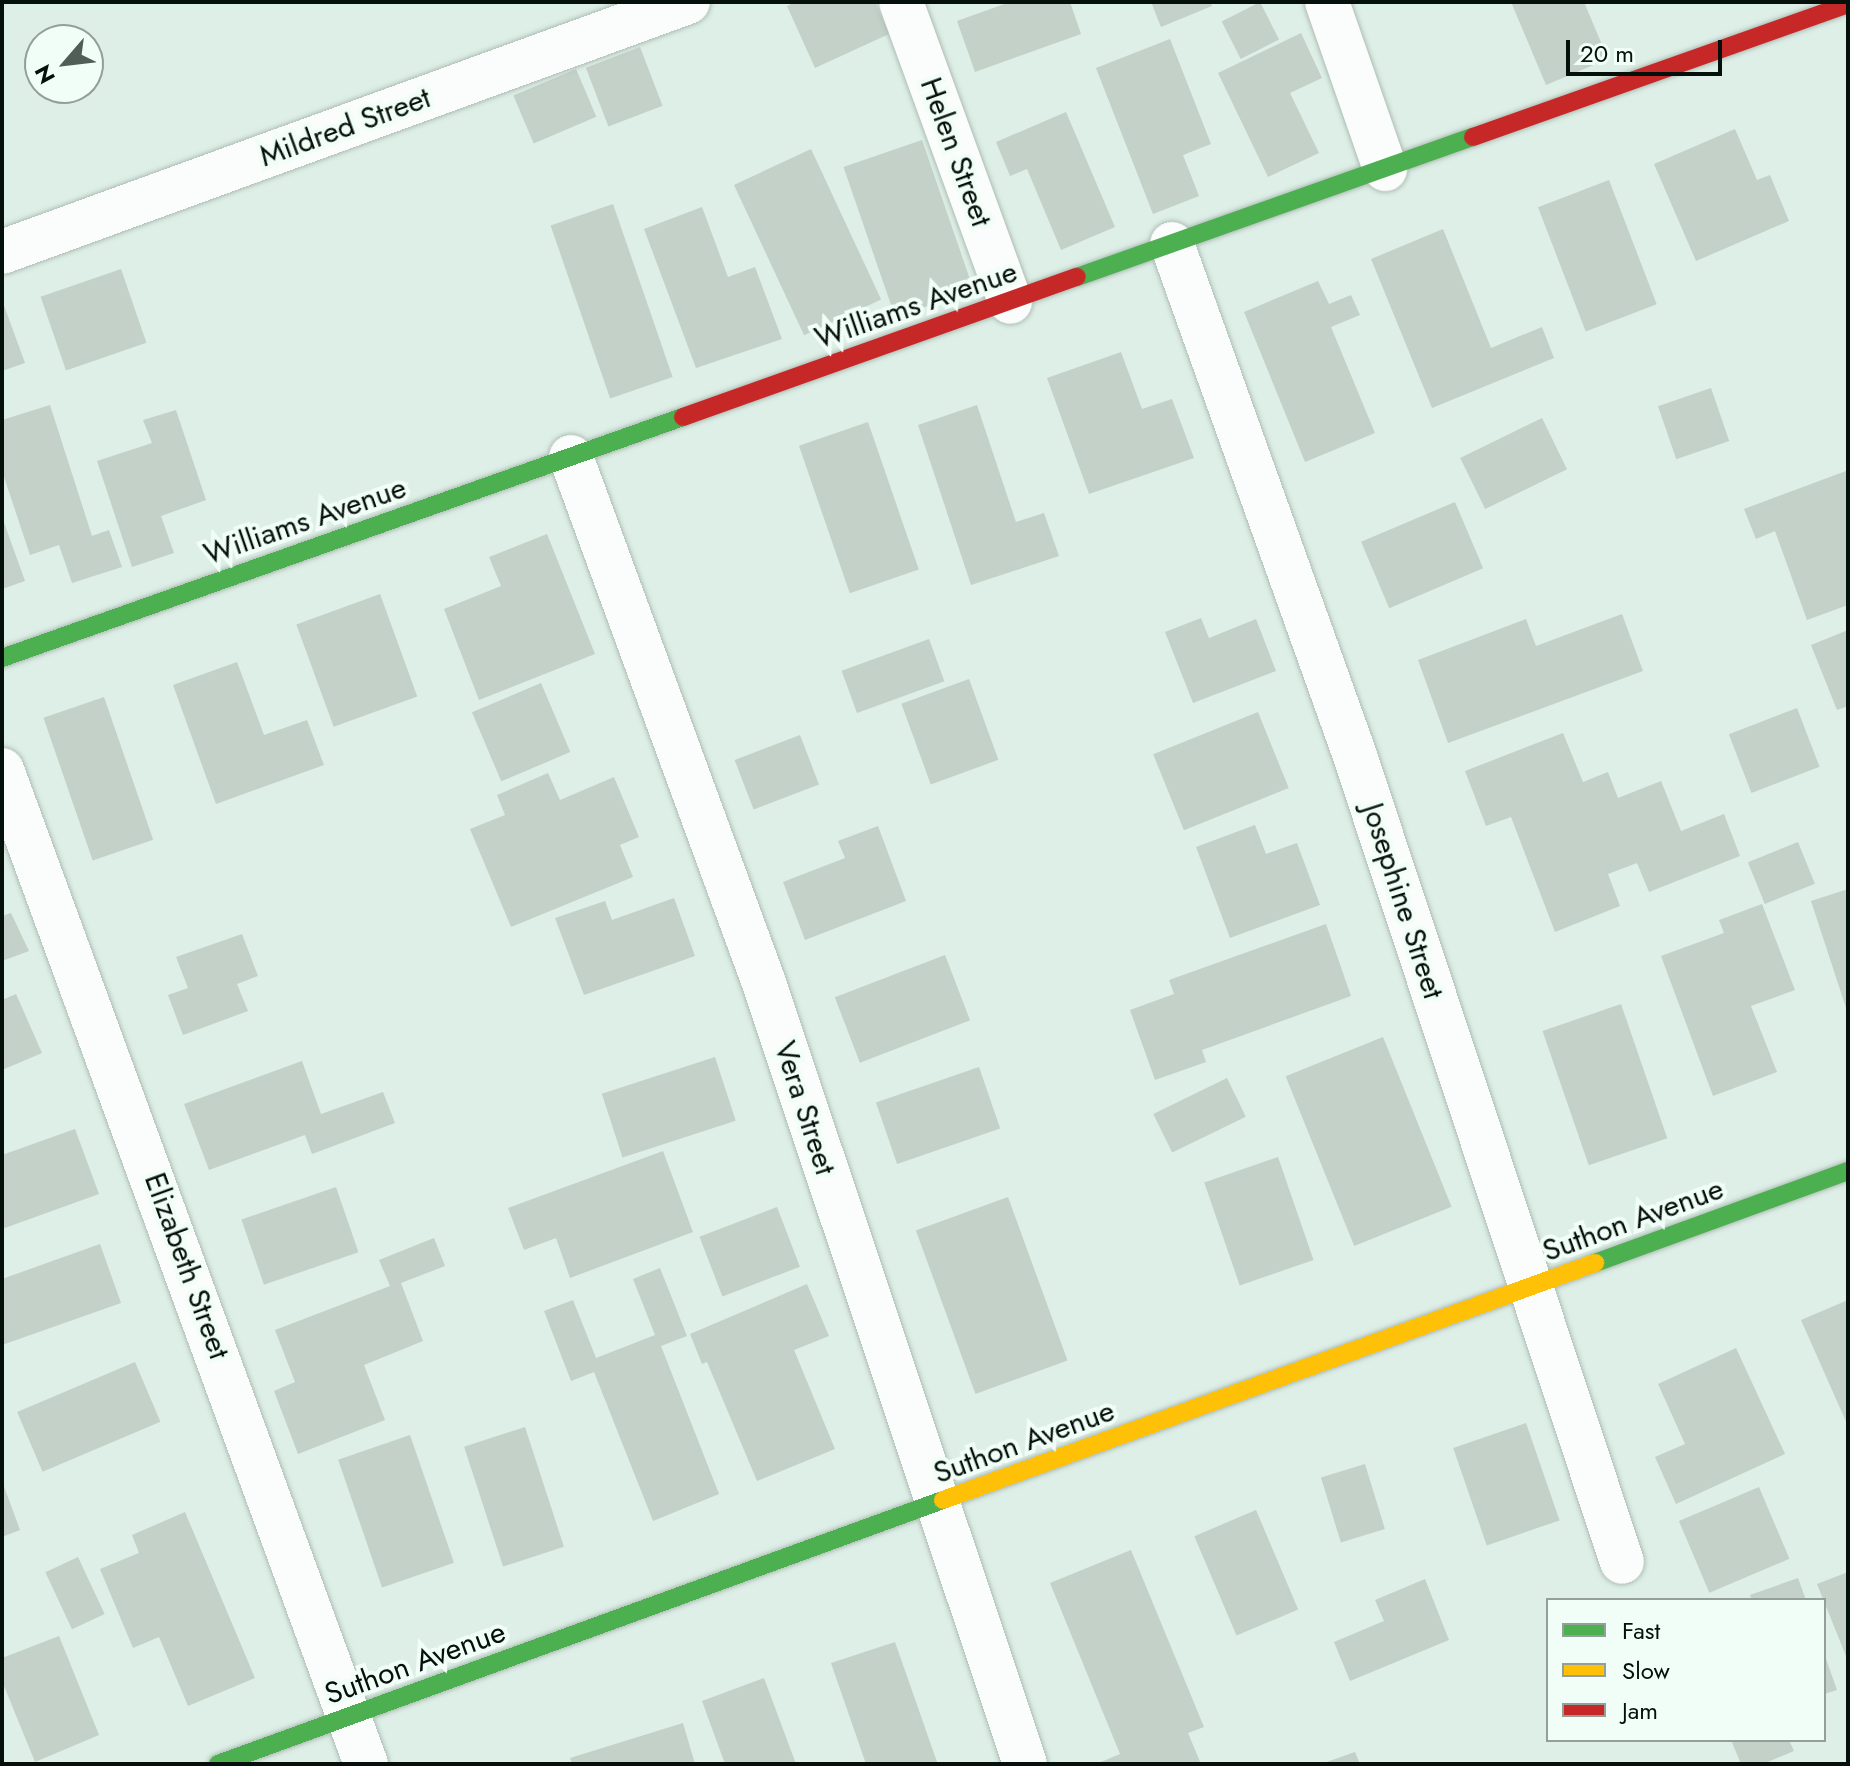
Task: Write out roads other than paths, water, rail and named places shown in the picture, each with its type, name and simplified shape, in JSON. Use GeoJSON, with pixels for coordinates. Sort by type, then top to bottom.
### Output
{"type":"FeatureCollection","features":[{"type":"Feature","properties":{"kind":"street","name":"Mildred Street"},"geometry":{"type":"LineString","coordinates":[[2,252],[688,2]]}},
{"type":"Feature","properties":{"kind":"street","name":"Helen Street"},"geometry":{"type":"LineString","coordinates":[[901,2],[1010,302]]}},
{"type":"Feature","properties":{"kind":"street"},"geometry":{"type":"LineString","coordinates":[[1327,2],[1385,169]]}},
{"type":"Feature","properties":{"kind":"street","name":"Williams Avenue"},"geometry":{"type":"LineString","coordinates":[[2,658],[1848,4]]}},
{"type":"Feature","properties":{"kind":"street","name":"Josephine Street"},"geometry":{"type":"LineString","coordinates":[[1172,244],[1354,753],[1622,1562]]}},
{"type":"Feature","properties":{"kind":"street","name":"Vera Street"},"geometry":{"type":"LineString","coordinates":[[571,457],[764,983],[935,1504],[1025,1764]]}},
{"type":"Feature","properties":{"kind":"street","name":"Elizabeth Street"},"geometry":{"type":"LineString","coordinates":[[2,770],[366,1764]]}},
{"type":"Feature","properties":{"kind":"street","name":"Suthon Avenue"},"geometry":{"type":"LineString","coordinates":[[218,1764],[1848,1171]]}}]}
